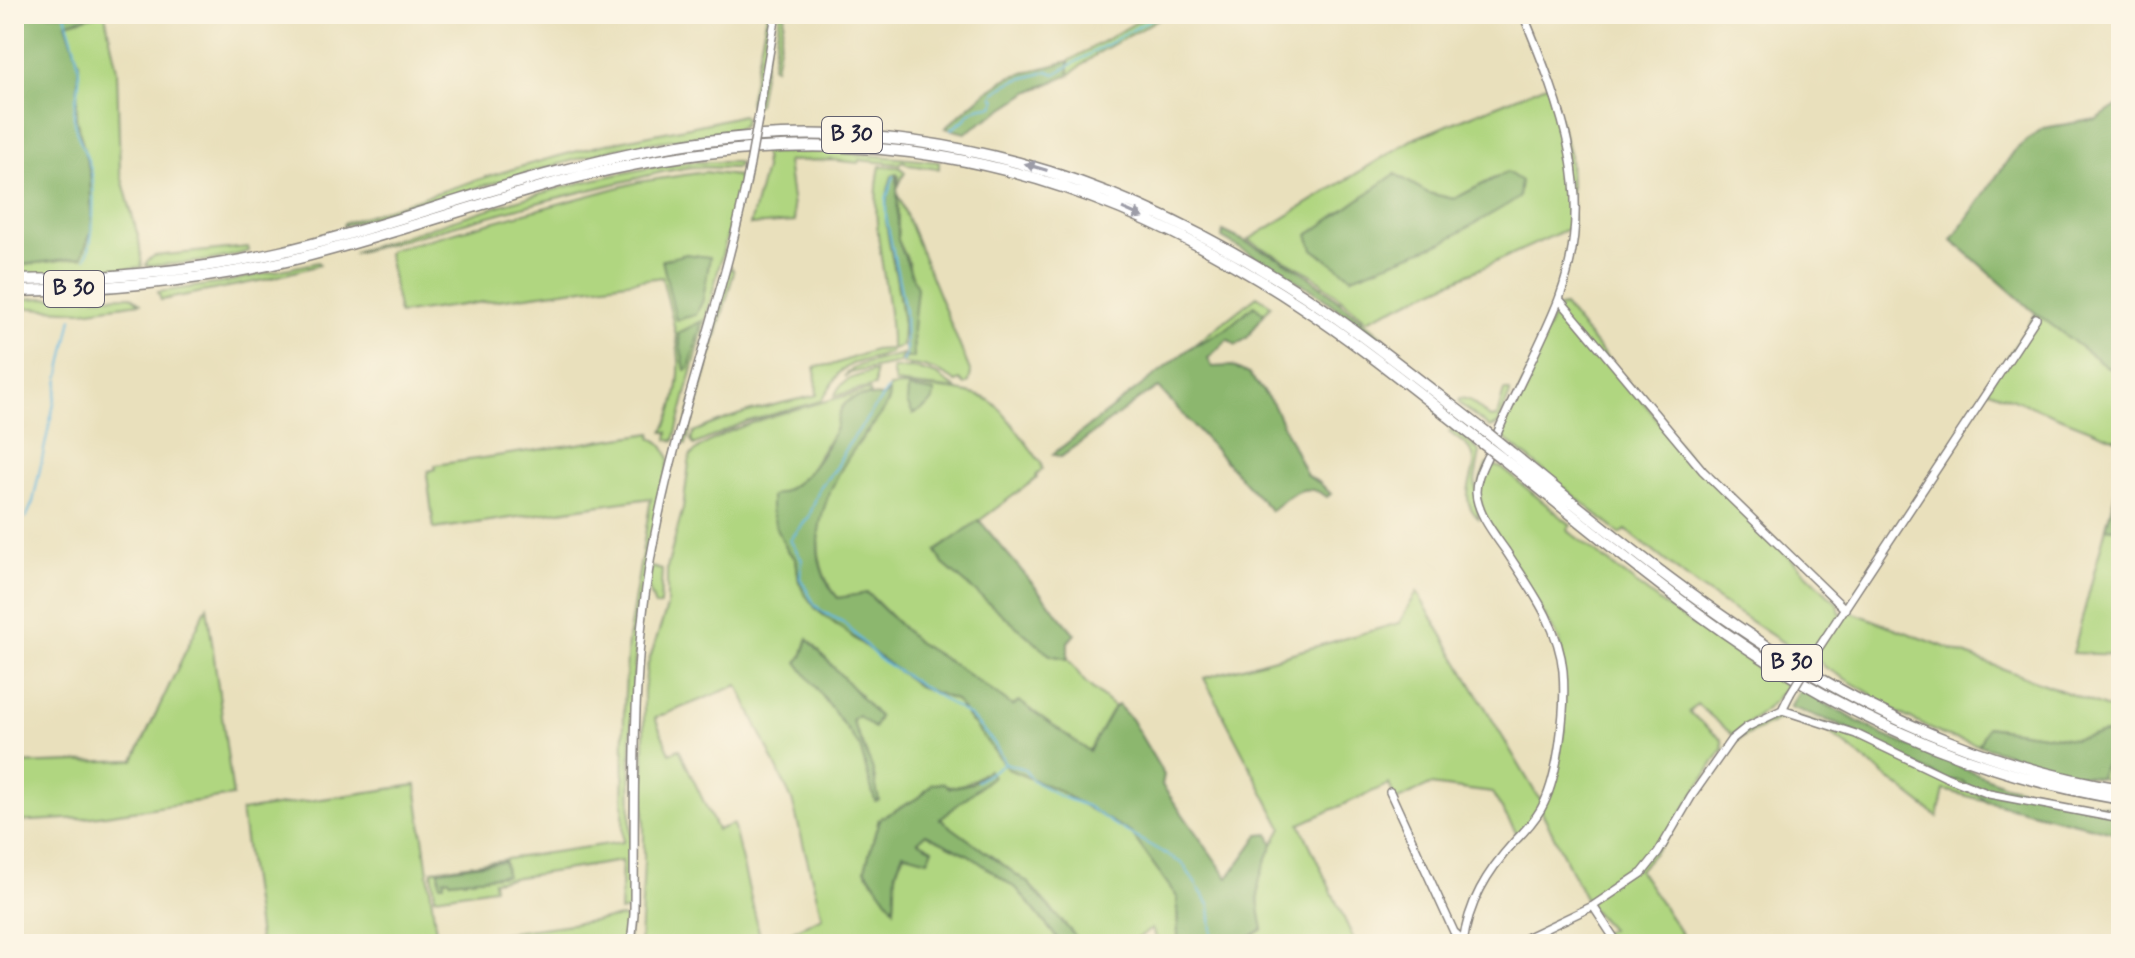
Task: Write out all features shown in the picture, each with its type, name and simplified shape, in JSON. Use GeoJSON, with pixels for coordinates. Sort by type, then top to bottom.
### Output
{"type":"FeatureCollection","features":[{"type":"Feature","properties":{"kind":"highway","name":"B 30"},"geometry":{"type":"LineString","coordinates":[[14,291],[157,278],[281,252],[503,187],[640,151],[707,141],[791,134],[851,135],[965,149],[1027,164],[1126,198],[1226,248],[1304,296],[1367,340],[1488,436],[1506,455],[1704,617],[1828,697],[1886,726],[1987,768],[2048,785],[2121,799]]}},
{"type":"Feature","properties":{"kind":"highway","name":"B 30"},"geometry":{"type":"LineString","coordinates":[[14,280],[133,280]]}},
{"type":"Feature","properties":{"kind":"highway","name":"B 30"},"geometry":{"type":"LineString","coordinates":[[1506,455],[1707,607],[1791,663],[1866,706],[1987,757],[2061,778],[2121,789]]}},
{"type":"Feature","properties":{"kind":"street"},"geometry":{"type":"LineString","coordinates":[[631,944],[634,914],[635,693],[648,573],[664,492],[750,164],[776,14]]}},
{"type":"Feature","properties":{"kind":"street"},"geometry":{"type":"LineString","coordinates":[[1488,436],[1559,299],[1573,236],[1575,185],[1565,124],[1523,14]]}},
{"type":"Feature","properties":{"kind":"street"},"geometry":{"type":"LineString","coordinates":[[1559,299],[1703,471],[1845,609]]}},
{"type":"Feature","properties":{"kind":"street"},"geometry":{"type":"LineString","coordinates":[[1513,944],[1528,941],[1593,906],[1642,873],[1653,861],[1691,797],[1731,740],[1747,727],[1782,710],[1812,658],[2036,318]]}},
{"type":"Feature","properties":{"kind":"street"},"geometry":{"type":"LineString","coordinates":[[1463,942],[1471,906],[1488,873],[1541,809],[1559,747],[1563,704],[1563,669],[1555,634],[1478,506],[1476,483],[1487,457]]}},
{"type":"Feature","properties":{"kind":"street"},"geometry":{"type":"LineString","coordinates":[[1782,710],[1856,734],[1989,794],[2121,819]]}},
{"type":"Feature","properties":{"kind":"street"},"geometry":{"type":"LineString","coordinates":[[1390,792],[1454,932],[1463,942]]}},
{"type":"Feature","properties":{"kind":"street"},"geometry":{"type":"LineString","coordinates":[[1593,906],[1618,944]]}},
{"type":"Feature","properties":{"kind":"green space"},"geometry":{"type":"Polygon","coordinates":[[[14,14],[99,14],[66,23],[79,63],[76,118],[90,174],[92,229],[82,257],[14,266],[14,14]]]}},
{"type":"Feature","properties":{"kind":"green space"},"geometry":{"type":"Polygon","coordinates":[[[105,14],[117,70],[120,171],[139,240],[142,267],[14,274],[14,266],[83,257],[90,174],[76,118],[79,63],[66,23],[105,14]]]}},
{"type":"Feature","properties":{"kind":"green space"},"geometry":{"type":"Polygon","coordinates":[[[767,14],[773,14],[758,104],[752,108],[749,102],[767,14]]]}},
{"type":"Feature","properties":{"kind":"green space"},"geometry":{"type":"Polygon","coordinates":[[[780,14],[785,14],[775,68],[772,66],[780,14]]]}},
{"type":"Feature","properties":{"kind":"green space"},"geometry":{"type":"Polygon","coordinates":[[[1151,14],[1167,14],[1098,53],[1069,75],[1069,61],[1151,14]]]}},
{"type":"Feature","properties":{"kind":"green space"},"geometry":{"type":"Polygon","coordinates":[[[1069,61],[1069,75],[1029,92],[965,133],[945,128],[986,92],[1009,77],[1069,61]]]}},
{"type":"Feature","properties":{"kind":"green space"},"geometry":{"type":"Polygon","coordinates":[[[1549,84],[1570,156],[1572,227],[1367,320],[1311,274],[1248,240],[1413,139],[1549,84]],[[1507,172],[1454,199],[1428,193],[1395,174],[1352,277],[1507,172]]]}},
{"type":"Feature","properties":{"kind":"green space"},"geometry":{"type":"Polygon","coordinates":[[[2121,103],[2121,377],[2033,311],[1952,240],[2015,150],[2043,128],[2097,119],[2121,103]]]}},
{"type":"Feature","properties":{"kind":"green space"},"geometry":{"type":"Polygon","coordinates":[[[742,115],[745,119],[743,125],[733,131],[616,148],[343,226],[344,223],[546,159],[742,115]]]}},
{"type":"Feature","properties":{"kind":"green space"},"geometry":{"type":"Polygon","coordinates":[[[827,151],[939,162],[939,169],[909,165],[903,161],[898,164],[859,160],[859,163],[787,161],[795,222],[750,225],[765,169],[764,153],[827,151]]]}},
{"type":"Feature","properties":{"kind":"green space"},"geometry":{"type":"Polygon","coordinates":[[[692,162],[737,162],[739,165],[735,168],[691,167],[662,172],[355,253],[565,187],[608,176],[692,162]]]}},
{"type":"Feature","properties":{"kind":"green space"},"geometry":{"type":"Polygon","coordinates":[[[880,166],[899,167],[905,172],[898,187],[899,176],[892,176],[897,281],[903,324],[902,346],[891,349],[876,212],[880,166]]]}},
{"type":"Feature","properties":{"kind":"green space"},"geometry":{"type":"Polygon","coordinates":[[[705,172],[737,176],[740,186],[674,441],[667,440],[668,432],[663,432],[677,391],[679,355],[662,277],[399,314],[388,254],[390,250],[638,182],[705,172]]]}},
{"type":"Feature","properties":{"kind":"green space"},"geometry":{"type":"Polygon","coordinates":[[[1507,172],[1521,181],[1519,198],[1443,242],[1352,277],[1313,249],[1308,235],[1395,174],[1428,193],[1454,199],[1507,172]]]}},
{"type":"Feature","properties":{"kind":"green space"},"geometry":{"type":"Polygon","coordinates":[[[897,174],[898,240],[917,288],[914,358],[906,358],[887,229],[888,190],[892,176],[897,174]]]}},
{"type":"Feature","properties":{"kind":"green space"},"geometry":{"type":"Polygon","coordinates":[[[897,193],[971,373],[965,385],[960,380],[956,382],[930,369],[902,364],[906,358],[914,357],[909,263],[898,240],[897,193]]]}},
{"type":"Feature","properties":{"kind":"green space"},"geometry":{"type":"Polygon","coordinates":[[[1223,231],[1307,275],[1384,338],[1378,339],[1311,289],[1222,238],[1223,231]]]}},
{"type":"Feature","properties":{"kind":"green space"},"geometry":{"type":"Polygon","coordinates":[[[248,247],[249,251],[224,258],[146,266],[154,256],[248,247]]]}},
{"type":"Feature","properties":{"kind":"green space"},"geometry":{"type":"Polygon","coordinates":[[[686,254],[710,257],[703,300],[696,315],[676,320],[662,260],[686,254]]]}},
{"type":"Feature","properties":{"kind":"green space"},"geometry":{"type":"Polygon","coordinates":[[[318,262],[320,265],[264,280],[161,300],[158,292],[222,283],[318,262]]]}},
{"type":"Feature","properties":{"kind":"green space"},"geometry":{"type":"Polygon","coordinates":[[[730,265],[734,272],[686,444],[681,441],[730,265]]]}},
{"type":"Feature","properties":{"kind":"green space"},"geometry":{"type":"Polygon","coordinates":[[[131,296],[140,303],[82,311],[14,307],[14,299],[131,296]]]}},
{"type":"Feature","properties":{"kind":"green space"},"geometry":{"type":"Polygon","coordinates":[[[1257,296],[1271,305],[1264,314],[1254,305],[1225,330],[1190,348],[1257,296]]]}},
{"type":"Feature","properties":{"kind":"green space"},"geometry":{"type":"Polygon","coordinates":[[[1254,305],[1264,314],[1247,338],[1236,345],[1228,339],[1208,358],[1212,367],[1232,366],[1249,374],[1273,404],[1307,476],[1331,494],[1327,497],[1319,492],[1304,490],[1291,495],[1271,511],[1159,388],[1146,394],[1061,457],[1053,454],[1190,348],[1225,330],[1254,305]]]}},
{"type":"Feature","properties":{"kind":"green space"},"geometry":{"type":"Polygon","coordinates":[[[1564,306],[1697,467],[1838,604],[1840,613],[1845,615],[1852,612],[2121,713],[2121,782],[2098,778],[2118,739],[2106,733],[2073,739],[1987,727],[1979,745],[1945,736],[1870,699],[1871,694],[1806,653],[1802,655],[1697,586],[1626,530],[1620,534],[1500,435],[1557,308],[1564,306]]]}},
{"type":"Feature","properties":{"kind":"green space"},"geometry":{"type":"Polygon","coordinates":[[[2036,313],[2121,377],[2121,441],[1987,389],[2036,313]]]}},
{"type":"Feature","properties":{"kind":"green space"},"geometry":{"type":"Polygon","coordinates":[[[702,321],[689,369],[685,370],[678,333],[702,321]]]}},
{"type":"Feature","properties":{"kind":"green space"},"geometry":{"type":"Polygon","coordinates":[[[891,349],[890,353],[852,364],[840,372],[821,401],[745,422],[694,445],[691,440],[694,432],[725,419],[817,395],[815,367],[835,364],[874,350],[891,349]]]}},
{"type":"Feature","properties":{"kind":"green space"},"geometry":{"type":"Polygon","coordinates":[[[903,354],[899,363],[844,377],[863,364],[903,354]]]}},
{"type":"Feature","properties":{"kind":"green space"},"geometry":{"type":"Polygon","coordinates":[[[914,368],[937,375],[957,390],[895,383],[892,369],[914,368]]]}},
{"type":"Feature","properties":{"kind":"green space"},"geometry":{"type":"Polygon","coordinates":[[[875,371],[875,386],[835,396],[846,381],[875,371]]]}},
{"type":"Feature","properties":{"kind":"green space"},"geometry":{"type":"Polygon","coordinates":[[[889,387],[959,391],[989,400],[1009,420],[1041,463],[1042,469],[1037,478],[937,552],[944,564],[1050,655],[1068,659],[1085,682],[1114,707],[1090,751],[1013,706],[917,642],[868,593],[838,598],[828,583],[819,549],[821,514],[826,496],[842,464],[887,404],[889,387]]]}},
{"type":"Feature","properties":{"kind":"green space"},"geometry":{"type":"Polygon","coordinates":[[[908,388],[934,392],[933,400],[913,414],[907,403],[908,388]]]}},
{"type":"Feature","properties":{"kind":"green space"},"geometry":{"type":"Polygon","coordinates":[[[869,390],[871,394],[851,399],[842,407],[835,430],[806,476],[784,492],[787,550],[796,559],[799,582],[817,610],[918,686],[955,700],[1008,769],[1055,789],[1131,833],[1177,897],[1178,937],[1183,944],[1159,944],[1152,929],[1127,944],[1082,944],[1028,883],[940,819],[987,770],[961,785],[932,784],[920,797],[879,819],[865,870],[894,907],[898,865],[907,851],[926,834],[969,855],[1018,890],[1062,944],[767,944],[822,917],[792,800],[738,685],[655,718],[670,753],[679,749],[717,830],[733,824],[762,944],[640,944],[644,862],[644,691],[647,667],[667,607],[667,568],[683,508],[690,456],[705,444],[749,424],[869,390]],[[807,640],[798,661],[853,734],[876,781],[852,720],[858,715],[861,695],[841,679],[807,640]]]}},
{"type":"Feature","properties":{"kind":"green space"},"geometry":{"type":"Polygon","coordinates":[[[1504,391],[1510,391],[1510,394],[1498,425],[1490,428],[1459,403],[1460,398],[1469,400],[1490,418],[1497,417],[1504,391]]]}},
{"type":"Feature","properties":{"kind":"green space"},"geometry":{"type":"Polygon","coordinates":[[[888,393],[890,397],[884,409],[838,475],[822,516],[818,537],[819,559],[826,579],[838,598],[867,593],[917,642],[1013,706],[1019,701],[1089,751],[1118,705],[1131,719],[1164,775],[1162,785],[1228,878],[1259,835],[1269,834],[1273,844],[1260,876],[1258,894],[1263,929],[1245,940],[1246,944],[1183,944],[1178,937],[1177,897],[1131,833],[1055,789],[1008,769],[955,700],[918,686],[817,610],[804,593],[796,559],[787,550],[777,529],[771,510],[771,496],[792,486],[810,470],[830,441],[840,411],[847,402],[862,396],[884,397],[888,393]]]}},
{"type":"Feature","properties":{"kind":"green space"},"geometry":{"type":"Polygon","coordinates":[[[1453,428],[1480,452],[1475,480],[1479,519],[1468,501],[1474,468],[1472,453],[1449,432],[1453,428]]]}},
{"type":"Feature","properties":{"kind":"green space"},"geometry":{"type":"Polygon","coordinates":[[[652,433],[651,438],[661,444],[667,453],[669,460],[646,576],[633,679],[631,909],[620,912],[622,861],[493,881],[494,888],[435,897],[432,870],[623,842],[628,639],[651,498],[434,529],[427,475],[428,471],[436,469],[435,465],[652,433]],[[505,862],[440,870],[444,879],[451,881],[506,875],[505,862]]]}},
{"type":"Feature","properties":{"kind":"green space"},"geometry":{"type":"Polygon","coordinates":[[[1487,464],[1502,468],[1571,525],[1567,530],[1669,609],[1787,687],[1766,709],[1733,735],[1697,704],[1689,712],[1722,740],[1723,748],[1664,841],[1639,870],[1688,944],[1583,944],[1610,929],[1589,906],[1540,808],[1519,837],[1492,793],[1430,785],[1396,801],[1389,784],[1300,824],[1356,944],[1246,944],[1244,940],[1263,929],[1258,899],[1260,876],[1282,828],[1204,678],[1399,623],[1417,592],[1538,797],[1546,801],[1564,730],[1560,641],[1483,512],[1479,487],[1487,464]]]}},
{"type":"Feature","properties":{"kind":"green space"},"geometry":{"type":"Polygon","coordinates":[[[2121,472],[2121,529],[2106,527],[2121,472]]]}},
{"type":"Feature","properties":{"kind":"green space"},"geometry":{"type":"Polygon","coordinates":[[[979,520],[1075,634],[1068,642],[1068,659],[1050,655],[943,564],[936,551],[979,520]]]}},
{"type":"Feature","properties":{"kind":"green space"},"geometry":{"type":"Polygon","coordinates":[[[2106,527],[2121,529],[2121,655],[2073,653],[2106,527]]]}},
{"type":"Feature","properties":{"kind":"green space"},"geometry":{"type":"Polygon","coordinates":[[[651,567],[662,570],[660,605],[655,606],[648,586],[651,567]]]}},
{"type":"Feature","properties":{"kind":"green space"},"geometry":{"type":"Polygon","coordinates":[[[207,606],[233,796],[85,818],[14,822],[14,764],[134,760],[207,606]]]}},
{"type":"Feature","properties":{"kind":"green space"},"geometry":{"type":"Polygon","coordinates":[[[808,639],[879,717],[874,728],[858,716],[852,720],[872,767],[879,800],[875,801],[860,747],[797,662],[808,639]]]}},
{"type":"Feature","properties":{"kind":"green space"},"geometry":{"type":"Polygon","coordinates":[[[1800,690],[1885,736],[2005,785],[2058,798],[2121,808],[2121,834],[1986,801],[1962,781],[1945,780],[1841,725],[1790,707],[1800,690]]]}},
{"type":"Feature","properties":{"kind":"green space"},"geometry":{"type":"Polygon","coordinates":[[[1783,713],[1839,729],[1841,725],[1945,780],[1962,781],[1986,801],[1944,790],[1938,817],[1825,729],[1782,718],[1737,740],[1723,752],[1748,730],[1783,713]]]}},
{"type":"Feature","properties":{"kind":"green space"},"geometry":{"type":"Polygon","coordinates":[[[1987,727],[2073,739],[2105,733],[2118,739],[2098,778],[2059,770],[1979,745],[1987,727]]]}},
{"type":"Feature","properties":{"kind":"green space"},"geometry":{"type":"Polygon","coordinates":[[[988,770],[993,776],[940,819],[1028,883],[1082,944],[1062,944],[1018,890],[969,855],[926,834],[918,841],[933,849],[928,860],[903,853],[896,871],[894,909],[865,869],[879,819],[920,797],[932,784],[944,783],[949,788],[972,783],[988,770]]]}},
{"type":"Feature","properties":{"kind":"green space"},"geometry":{"type":"Polygon","coordinates":[[[416,785],[437,939],[406,944],[260,944],[241,811],[416,785]]]}},
{"type":"Feature","properties":{"kind":"green space"},"geometry":{"type":"Polygon","coordinates":[[[504,861],[506,875],[451,881],[448,878],[440,884],[439,870],[504,861]]]}},
{"type":"Feature","properties":{"kind":"green space"},"geometry":{"type":"Polygon","coordinates":[[[622,917],[629,921],[628,944],[443,944],[445,941],[622,917]]]}},
{"type":"Feature","properties":{"kind":"waterway"},"geometry":{"type":"LineString","coordinates":[[65,14],[79,74],[75,125],[90,166],[93,186],[92,226],[86,258]]}},
{"type":"Feature","properties":{"kind":"waterway"},"geometry":{"type":"LineString","coordinates":[[951,129],[978,108],[993,106],[996,100],[993,96],[1004,86],[1048,71],[1055,74],[1160,14]]}},
{"type":"Feature","properties":{"kind":"waterway"},"geometry":{"type":"LineString","coordinates":[[894,176],[886,199],[886,217],[905,311],[906,354],[903,361]]}},
{"type":"Feature","properties":{"kind":"waterway"},"geometry":{"type":"LineString","coordinates":[[26,518],[33,502],[72,318]]}},
{"type":"Feature","properties":{"kind":"waterway"},"geometry":{"type":"LineString","coordinates":[[888,389],[844,451],[837,467],[820,487],[809,517],[790,540],[802,560],[800,578],[815,605],[843,622],[879,659],[971,717],[994,743],[1005,763]]}},
{"type":"Feature","properties":{"kind":"waterway"},"geometry":{"type":"LineString","coordinates":[[14,532],[21,524]]}},
{"type":"Feature","properties":{"kind":"waterway"},"geometry":{"type":"LineString","coordinates":[[977,781],[1005,763],[1024,769],[1032,780],[1059,796],[1087,806],[1183,864],[1210,906],[1213,944]]}}]}
